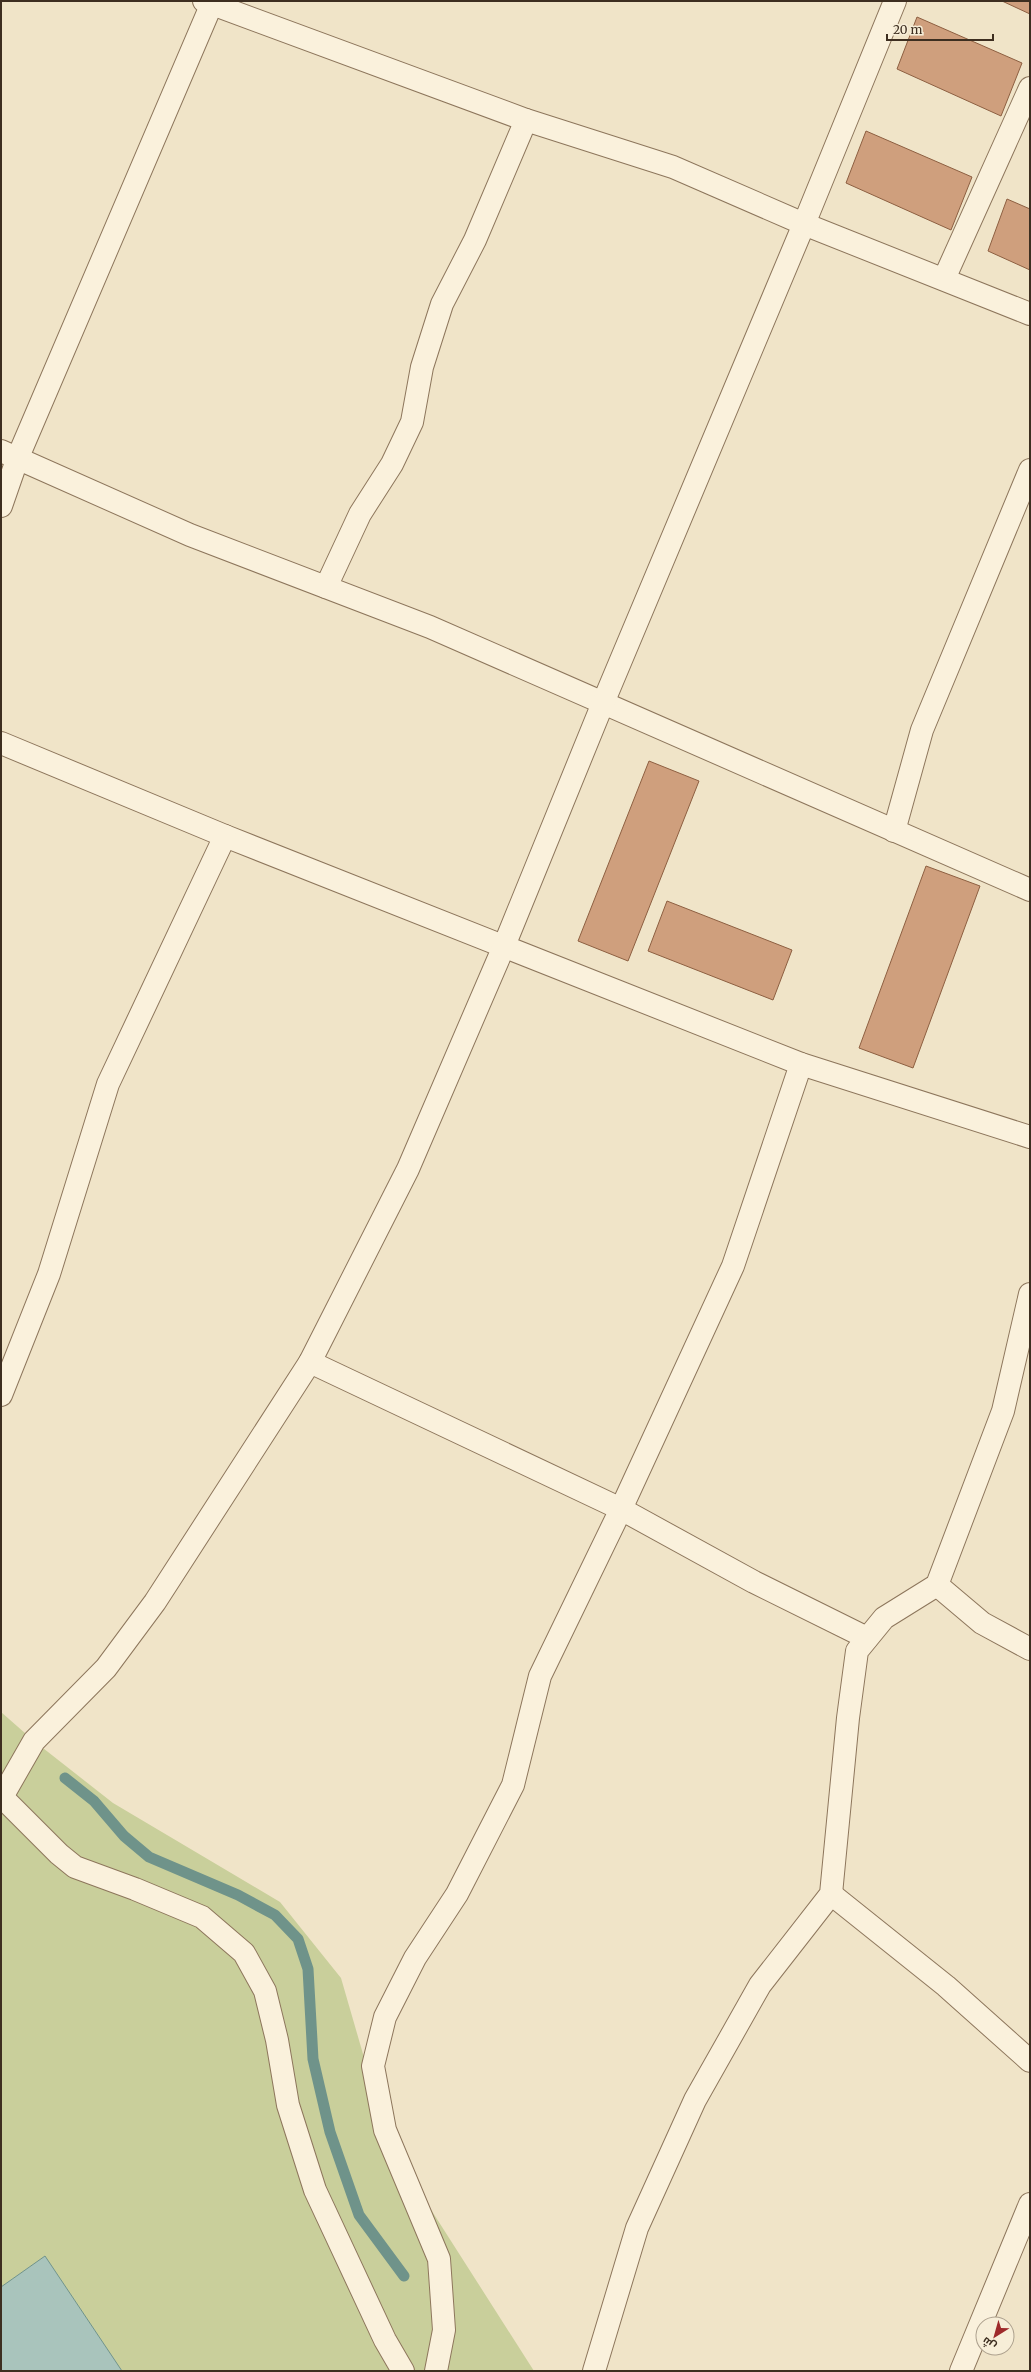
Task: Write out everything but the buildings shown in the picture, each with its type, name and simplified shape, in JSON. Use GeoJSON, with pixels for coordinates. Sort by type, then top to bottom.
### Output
{"type":"FeatureCollection","features":[{"type":"Feature","properties":{"kind":"street"},"geometry":{"type":"LineString","coordinates":[[403,2371],[385,2340],[315,2190],[288,2105],[277,2040],[265,1991],[244,1953],[202,1917],[135,1889],[75,1867],[59,1854],[1,1797],[34,1741],[106,1668],[155,1602],[310,1362],[408,1169],[504,946],[603,703],[804,224],[895,1]]}},
{"type":"Feature","properties":{"kind":"street"},"geometry":{"type":"LineString","coordinates":[[1,506],[9,454],[210,2],[526,120],[673,167],[804,224],[1030,314]]}},
{"type":"Feature","properties":{"kind":"street"},"geometry":{"type":"LineString","coordinates":[[944,279],[1030,88]]}},
{"type":"Feature","properties":{"kind":"street"},"geometry":{"type":"LineString","coordinates":[[326,587],[360,514],[392,464],[412,422],[422,367],[442,304],[475,240],[526,120]]}},
{"type":"Feature","properties":{"kind":"street"},"geometry":{"type":"LineString","coordinates":[[9,454],[190,535],[430,627],[1030,890]]}},
{"type":"Feature","properties":{"kind":"street"},"geometry":{"type":"LineString","coordinates":[[894,831],[922,730],[1030,470]]}},
{"type":"Feature","properties":{"kind":"street"},"geometry":{"type":"LineString","coordinates":[[1,743],[225,836],[801,1064],[1030,1137]]}},
{"type":"Feature","properties":{"kind":"street"},"geometry":{"type":"LineString","coordinates":[[1,1395],[49,1274],[108,1084],[225,836]]}},
{"type":"Feature","properties":{"kind":"street"},"geometry":{"type":"LineString","coordinates":[[436,2371],[444,2330],[439,2259],[385,2130],[372,2066],[385,2016],[415,1958],[457,1894],[513,1785],[540,1676],[621,1509],[733,1266],[801,1064]]}},
{"type":"Feature","properties":{"kind":"street"},"geometry":{"type":"LineString","coordinates":[[594,2371],[637,2228],[695,2100],[760,1985],[831,1894],[848,1718],[857,1651],[884,1618],[937,1585],[1003,1411],[1030,1294]]}},
{"type":"Feature","properties":{"kind":"street"},"geometry":{"type":"LineString","coordinates":[[310,1362],[621,1509],[754,1582],[867,1638]]}},
{"type":"Feature","properties":{"kind":"street"},"geometry":{"type":"LineString","coordinates":[[937,1585],[982,1623],[1030,1649]]}},
{"type":"Feature","properties":{"kind":"street"},"geometry":{"type":"LineString","coordinates":[[831,1894],[946,1986],[1030,2061]]}},
{"type":"Feature","properties":{"kind":"street"},"geometry":{"type":"LineString","coordinates":[[961,2371],[1030,2204]]}},
{"type":"Feature","properties":{"kind":"green space"},"geometry":{"type":"Polygon","coordinates":[[[1,1712],[34,1741],[113,1803],[280,1902],[341,1978],[385,2130],[428,2205],[534,2371],[122,2371],[45,2256],[1,2287],[1,1712]]]}},
{"type":"Feature","properties":{"kind":"water"},"geometry":{"type":"Polygon","coordinates":[[[45,2256],[122,2371],[1,2371],[1,2287],[45,2256]]]}},
{"type":"Feature","properties":{"kind":"waterway"},"geometry":{"type":"LineString","coordinates":[[65,1778],[94,1801],[124,1836],[149,1857],[238,1895],[275,1915],[298,1939],[308,1969],[313,2059],[330,2132],[359,2215],[404,2276]]}}]}
